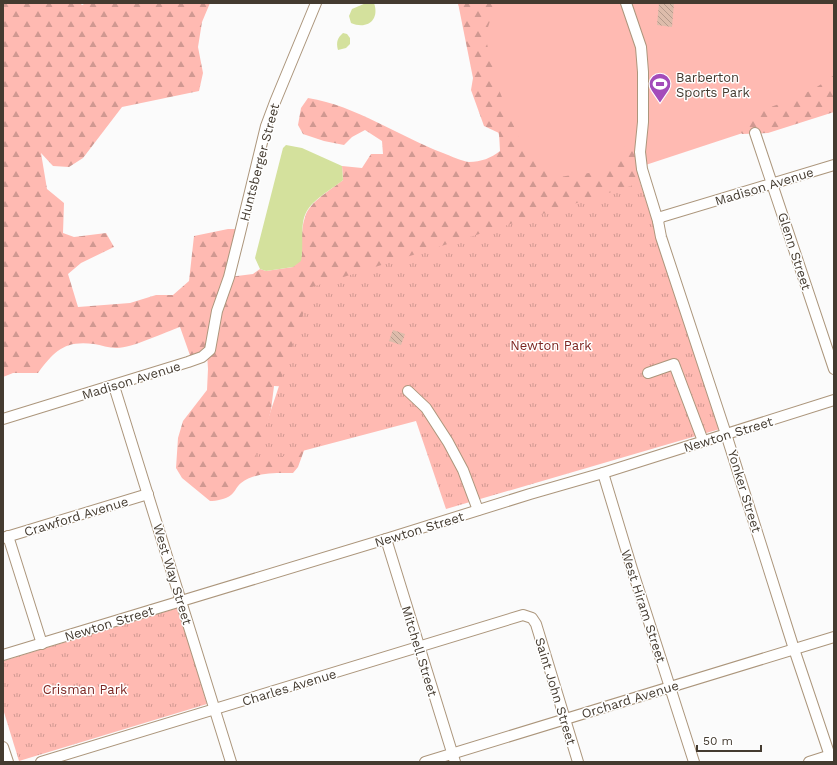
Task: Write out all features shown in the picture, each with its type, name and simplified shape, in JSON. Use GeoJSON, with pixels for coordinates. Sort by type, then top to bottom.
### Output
{"type":"FeatureCollection","features":[{"type":"Feature","properties":{"kind":"street","name":"Huntsberger Street"},"geometry":{"type":"LineString","coordinates":[[220,303],[240,237],[269,116],[316,3]]}},
{"type":"Feature","properties":{"kind":"street","name":"Yonker Street"},"geometry":{"type":"LineString","coordinates":[[626,3],[641,47],[644,72],[643,122],[640,152],[642,169],[658,221],[661,237],[726,434],[794,649],[832,757]]}},
{"type":"Feature","properties":{"kind":"street","name":"Glenn Street"},"geometry":{"type":"LineString","coordinates":[[755,133],[834,369]]}},
{"type":"Feature","properties":{"kind":"street","name":"Madison Avenue"},"geometry":{"type":"LineString","coordinates":[[658,221],[661,217],[834,165]]}},
{"type":"Feature","properties":{"kind":"street","name":"Madison Avenue"},"geometry":{"type":"LineString","coordinates":[[3,420],[114,386],[188,362],[207,354],[210,350],[220,303]]}},
{"type":"Feature","properties":{"kind":"street"},"geometry":{"type":"LineString","coordinates":[[648,373],[674,364],[703,441]]}},
{"type":"Feature","properties":{"kind":"street","name":"West Way Street"},"geometry":{"type":"LineString","coordinates":[[114,386],[231,762]]}},
{"type":"Feature","properties":{"kind":"street"},"geometry":{"type":"LineString","coordinates":[[408,390],[426,408],[448,442],[463,470],[478,510]]}},
{"type":"Feature","properties":{"kind":"street","name":"Newton Street"},"geometry":{"type":"LineString","coordinates":[[3,655],[386,540],[834,400]]}},
{"type":"Feature","properties":{"kind":"street","name":"West Hiram Street"},"geometry":{"type":"LineString","coordinates":[[603,473],[669,687],[694,762]]}},
{"type":"Feature","properties":{"kind":"street","name":"Crawford Avenue"},"geometry":{"type":"LineString","coordinates":[[5,537],[148,494]]}},
{"type":"Feature","properties":{"kind":"street"},"geometry":{"type":"LineString","coordinates":[[5,537],[42,644]]}},
{"type":"Feature","properties":{"kind":"street","name":"Mitchell Street"},"geometry":{"type":"LineString","coordinates":[[386,540],[454,758]]}},
{"type":"Feature","properties":{"kind":"street","name":"Charles Avenue"},"geometry":{"type":"LineString","coordinates":[[41,762],[518,616],[527,616],[534,621]]}},
{"type":"Feature","properties":{"kind":"street","name":"Saint John Street"},"geometry":{"type":"LineString","coordinates":[[534,621],[578,762]]}},
{"type":"Feature","properties":{"kind":"street","name":"Orchard Avenue"},"geometry":{"type":"LineString","coordinates":[[425,762],[454,758],[564,720],[834,637]]}},
{"type":"Feature","properties":{"kind":"street"},"geometry":{"type":"LineString","coordinates":[[3,747],[8,762]]}},
{"type":"Feature","properties":{"kind":"street"},"geometry":{"type":"LineString","coordinates":[[809,762],[832,757]]}},
{"type":"Feature","properties":{"kind":"green space"},"geometry":{"type":"Polygon","coordinates":[[[3,3],[80,3],[82,5],[86,3],[210,3],[202,22],[198,47],[203,73],[199,91],[122,107],[83,158],[69,167],[53,166],[41,153],[47,189],[64,203],[63,233],[74,237],[106,233],[114,247],[81,263],[68,274],[78,307],[130,303],[156,295],[173,295],[189,281],[194,236],[228,229],[241,229],[229,277],[253,274],[260,269],[266,271],[293,267],[302,255],[303,226],[307,211],[316,201],[343,180],[342,166],[362,168],[371,154],[383,154],[382,141],[365,130],[352,137],[344,145],[324,141],[303,134],[298,125],[301,108],[308,98],[326,102],[360,114],[426,146],[463,161],[473,162],[482,160],[493,156],[500,151],[499,133],[484,126],[471,90],[473,78],[458,3],[501,3],[491,18],[488,27],[487,44],[499,90],[523,148],[536,160],[560,177],[587,173],[608,168],[613,165],[630,139],[637,143],[640,183],[668,269],[292,387],[274,386],[271,410],[267,425],[310,434],[298,467],[293,473],[266,474],[247,479],[241,483],[229,496],[221,500],[210,501],[182,478],[176,468],[178,438],[183,421],[207,390],[208,369],[207,354],[192,361],[180,327],[122,348],[84,343],[75,344],[55,353],[38,373],[13,373],[3,377],[3,3]]]}},
{"type":"Feature","properties":{"kind":"green space","name":"Barberton Sports Park"},"geometry":{"type":"Polygon","coordinates":[[[458,3],[834,3],[834,103],[521,206],[458,3]]]}},
{"type":"Feature","properties":{"kind":"green space"},"geometry":{"type":"Polygon","coordinates":[[[834,75],[834,112],[768,133],[742,134],[736,123],[755,113],[807,92],[834,75]]]}},
{"type":"Feature","properties":{"kind":"green space","name":"Newton Park"},"geometry":{"type":"Polygon","coordinates":[[[640,183],[720,429],[446,509],[416,421],[253,464],[312,287],[640,183]]]}},
{"type":"Feature","properties":{"kind":"green space","name":"Crisman Park"},"geometry":{"type":"Polygon","coordinates":[[[178,608],[207,704],[19,761],[3,709],[3,661],[178,608]]]}},
{"type":"Feature","properties":{"kind":"shaded area"},"geometry":{"type":"Polygon","coordinates":[[[366,3],[374,3],[374,19],[367,24],[362,25],[351,23],[349,16],[352,9],[366,3]]]}},
{"type":"Feature","properties":{"kind":"shaded area"},"geometry":{"type":"Polygon","coordinates":[[[343,33],[347,34],[350,38],[350,44],[346,48],[338,50],[337,45],[339,37],[343,33]]]}},
{"type":"Feature","properties":{"kind":"shaded area"},"geometry":{"type":"Polygon","coordinates":[[[286,145],[302,148],[342,166],[343,180],[316,200],[305,215],[301,261],[293,267],[266,271],[260,269],[255,258],[283,148],[286,145]]]}},
{"type":"Feature","properties":{"kind":"building"},"geometry":{"type":"Polygon","coordinates":[[[659,3],[674,3],[672,27],[657,25],[659,3]]]}},
{"type":"Feature","properties":{"kind":"building"},"geometry":{"type":"Polygon","coordinates":[[[393,330],[405,334],[401,345],[389,341],[393,330]]]}},
{"type":"Feature","properties":{"kind":"place","name":"Barberton Sports Park"},"geometry":{"type":"Point","coordinates":[660,104]}}]}
